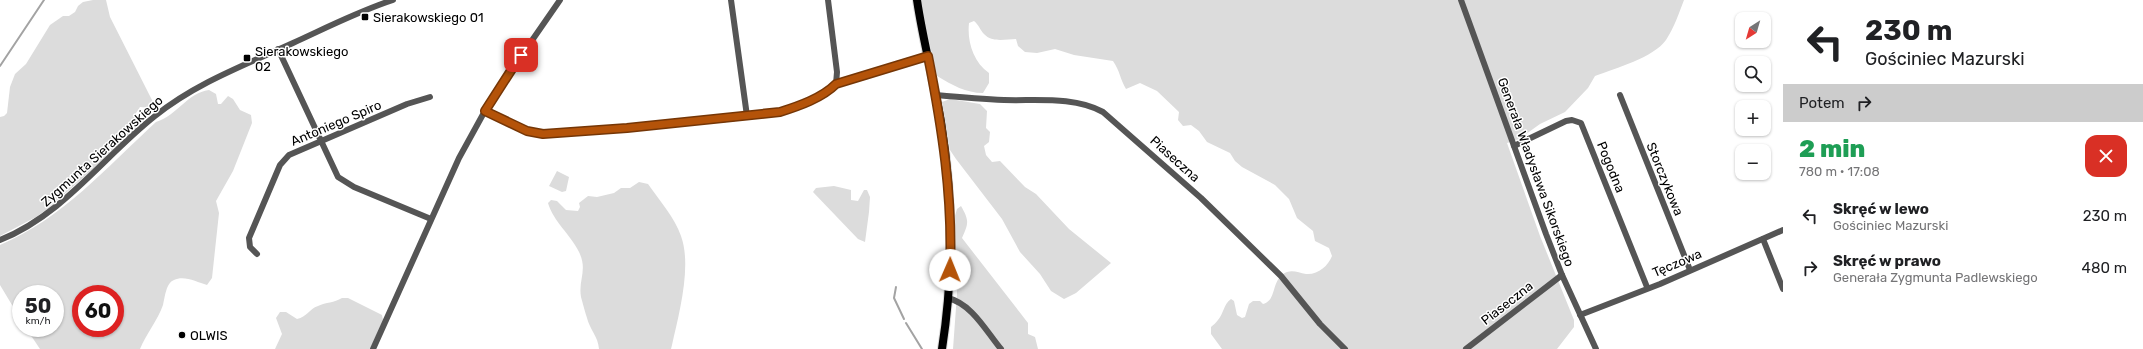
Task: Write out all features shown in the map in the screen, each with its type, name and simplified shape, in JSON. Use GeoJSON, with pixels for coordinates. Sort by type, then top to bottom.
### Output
{"type":"FeatureCollection","features":[{"type":"Feature","properties":{"kind":"main road"},"geometry":{"type":"LineString","coordinates":[[917,0],[945,149],[950,205],[951,253],[948,298],[942,349]]}},
{"type":"Feature","properties":{"kind":"street","name":"Zygmunta Sierakowskiego"},"geometry":{"type":"LineString","coordinates":[[0,240],[22,231],[48,214],[168,106],[212,79],[393,0]]}},
{"type":"Feature","properties":{"kind":"street"},"geometry":{"type":"LineString","coordinates":[[373,349],[459,158],[485,111],[560,0]]}},
{"type":"Feature","properties":{"kind":"street"},"geometry":{"type":"LineString","coordinates":[[731,0],[747,116]]}},
{"type":"Feature","properties":{"kind":"street"},"geometry":{"type":"LineString","coordinates":[[828,0],[837,72],[836,84]]}},
{"type":"Feature","properties":{"kind":"street","name":"Generała Władysława Sikorskiego"},"geometry":{"type":"LineString","coordinates":[[1461,0],[1562,275],[1596,349]]}},
{"type":"Feature","properties":{"kind":"street"},"geometry":{"type":"LineString","coordinates":[[278,50],[333,170],[342,180],[431,219]]}},
{"type":"Feature","properties":{"kind":"street"},"geometry":{"type":"LineString","coordinates":[[485,111],[527,131],[543,134],[747,116],[796,107],[830,89],[836,84],[928,56]]}},
{"type":"Feature","properties":{"kind":"street","name":"Piaseczna"},"geometry":{"type":"LineString","coordinates":[[936,95],[990,99],[1072,102],[1087,104],[1104,112],[1202,198],[1281,276],[1320,324],[1345,349]]}},
{"type":"Feature","properties":{"kind":"street","name":"Storczykowa"},"geometry":{"type":"LineString","coordinates":[[1620,96],[1690,270]]}},
{"type":"Feature","properties":{"kind":"street","name":"Antoniego Spiro"},"geometry":{"type":"LineString","coordinates":[[256,254],[250,247],[249,238],[280,165],[289,155],[430,97]]}},
{"type":"Feature","properties":{"kind":"street","name":"Pogodna"},"geometry":{"type":"LineString","coordinates":[[1514,146],[1566,121],[1572,120],[1581,123],[1647,287]]}},
{"type":"Feature","properties":{"kind":"street","name":"Tęczowa"},"geometry":{"type":"LineString","coordinates":[[1580,315],[1647,287],[1660,284],[1783,230]]}},
{"type":"Feature","properties":{"kind":"street"},"geometry":{"type":"LineString","coordinates":[[1763,239],[1783,289]]}},
{"type":"Feature","properties":{"kind":"street","name":"Piaseczna"},"geometry":{"type":"LineString","coordinates":[[1466,349],[1562,275]]}},
{"type":"Feature","properties":{"kind":"street"},"geometry":{"type":"LineString","coordinates":[[948,298],[959,301],[968,308],[1001,349]]}},
{"type":"Feature","properties":{"kind":"shaded area"},"geometry":{"type":"Polygon","coordinates":[[[106,0],[110,17],[154,104],[151,108],[140,107],[136,113],[136,131],[50,207],[36,217],[0,236],[0,117],[7,113],[10,87],[15,74],[26,64],[50,25],[63,16],[69,16],[75,12],[78,6],[83,2],[106,0]]]}},
{"type":"Feature","properties":{"kind":"shaded area"},"geometry":{"type":"Polygon","coordinates":[[[920,0],[1684,0],[1671,31],[1666,40],[1660,46],[1634,62],[1595,76],[1588,88],[1565,112],[1540,124],[1519,139],[1507,143],[1540,236],[1574,320],[1574,327],[1557,349],[1222,349],[1211,334],[1211,327],[1220,317],[1226,304],[1231,299],[1234,301],[1237,315],[1242,318],[1245,317],[1249,304],[1253,301],[1260,301],[1263,304],[1268,302],[1273,294],[1278,279],[1282,275],[1290,271],[1306,274],[1315,273],[1328,263],[1332,256],[1329,248],[1315,241],[1313,231],[1297,218],[1289,199],[1275,185],[1242,167],[1235,161],[1230,153],[1207,142],[1199,131],[1191,125],[1183,126],[1178,120],[1179,112],[1157,91],[1140,83],[1126,89],[1113,61],[1074,55],[1055,49],[1037,53],[1025,52],[1018,46],[1016,39],[995,40],[987,37],[974,21],[969,23],[970,44],[975,57],[983,68],[989,73],[989,83],[983,93],[971,92],[959,88],[937,76],[920,0]]]}},
{"type":"Feature","properties":{"kind":"shaded area"},"geometry":{"type":"Polygon","coordinates":[[[209,90],[216,94],[218,104],[221,104],[228,96],[233,99],[240,110],[251,115],[252,123],[233,171],[216,201],[219,213],[212,278],[207,285],[182,278],[171,282],[166,291],[161,311],[140,349],[40,349],[32,337],[64,337],[64,285],[12,285],[12,305],[0,285],[0,245],[44,221],[64,207],[156,122],[164,119],[195,95],[209,90]]]}},
{"type":"Feature","properties":{"kind":"shaded area"},"geometry":{"type":"Polygon","coordinates":[[[950,99],[980,104],[987,111],[986,128],[990,132],[989,142],[984,146],[986,155],[992,162],[1000,161],[1025,187],[1036,194],[1069,229],[1111,263],[1076,293],[1064,299],[1051,291],[1040,274],[1020,252],[1002,219],[950,150],[942,102],[950,99]]]}},
{"type":"Feature","properties":{"kind":"shaded area"},"geometry":{"type":"Polygon","coordinates":[[[557,171],[569,177],[566,191],[562,192],[549,186],[557,171]]]}},
{"type":"Feature","properties":{"kind":"shaded area"},"geometry":{"type":"Polygon","coordinates":[[[639,182],[648,184],[666,209],[678,229],[684,248],[685,275],[672,345],[671,349],[599,349],[597,340],[588,322],[581,297],[580,291],[583,270],[582,258],[576,246],[550,210],[548,203],[551,200],[557,201],[566,210],[578,211],[580,207],[579,203],[588,196],[597,197],[614,193],[621,188],[630,188],[639,182]]]}},
{"type":"Feature","properties":{"kind":"shaded area"},"geometry":{"type":"Polygon","coordinates":[[[834,186],[851,190],[851,200],[858,201],[864,190],[867,190],[870,197],[865,242],[858,239],[813,192],[816,188],[834,186]]]}},
{"type":"Feature","properties":{"kind":"shaded area"},"geometry":{"type":"Polygon","coordinates":[[[961,206],[967,218],[966,229],[962,238],[1028,323],[1028,334],[1035,337],[1038,349],[953,349],[957,294],[954,219],[957,209],[961,206]]]}},
{"type":"Feature","properties":{"kind":"shaded area"},"geometry":{"type":"Polygon","coordinates":[[[342,298],[348,298],[382,315],[383,320],[370,349],[275,349],[282,334],[276,318],[280,312],[286,312],[297,319],[303,317],[315,307],[342,298]]]}},
{"type":"Feature","properties":{"kind":"waterway"},"geometry":{"type":"LineString","coordinates":[[0,66],[44,0]]}},
{"type":"Feature","properties":{"kind":"waterway"},"geometry":{"type":"LineString","coordinates":[[896,287],[894,298],[904,319]]}},
{"type":"Feature","properties":{"kind":"waterway"},"geometry":{"type":"LineString","coordinates":[[906,323],[922,349]]}},
{"type":"Feature","properties":{"kind":"place","name":"Sierakowskiego 01"},"geometry":{"type":"Point","coordinates":[365,17]}},
{"type":"Feature","properties":{"kind":"place","name":"Sierakowskiego 02"},"geometry":{"type":"Point","coordinates":[247,58]}},
{"type":"Feature","properties":{"kind":"place","name":"OLWIS"},"geometry":{"type":"Point","coordinates":[182,335]}},
{"type":"Feature","properties":{"kind":"route"},"geometry":{"type":"LineString","coordinates":[[521,55],[485,111],[527,131],[537,134],[627,128],[780,112],[802,105],[836,84],[928,56],[945,149],[950,216],[950,270]]}}]}
